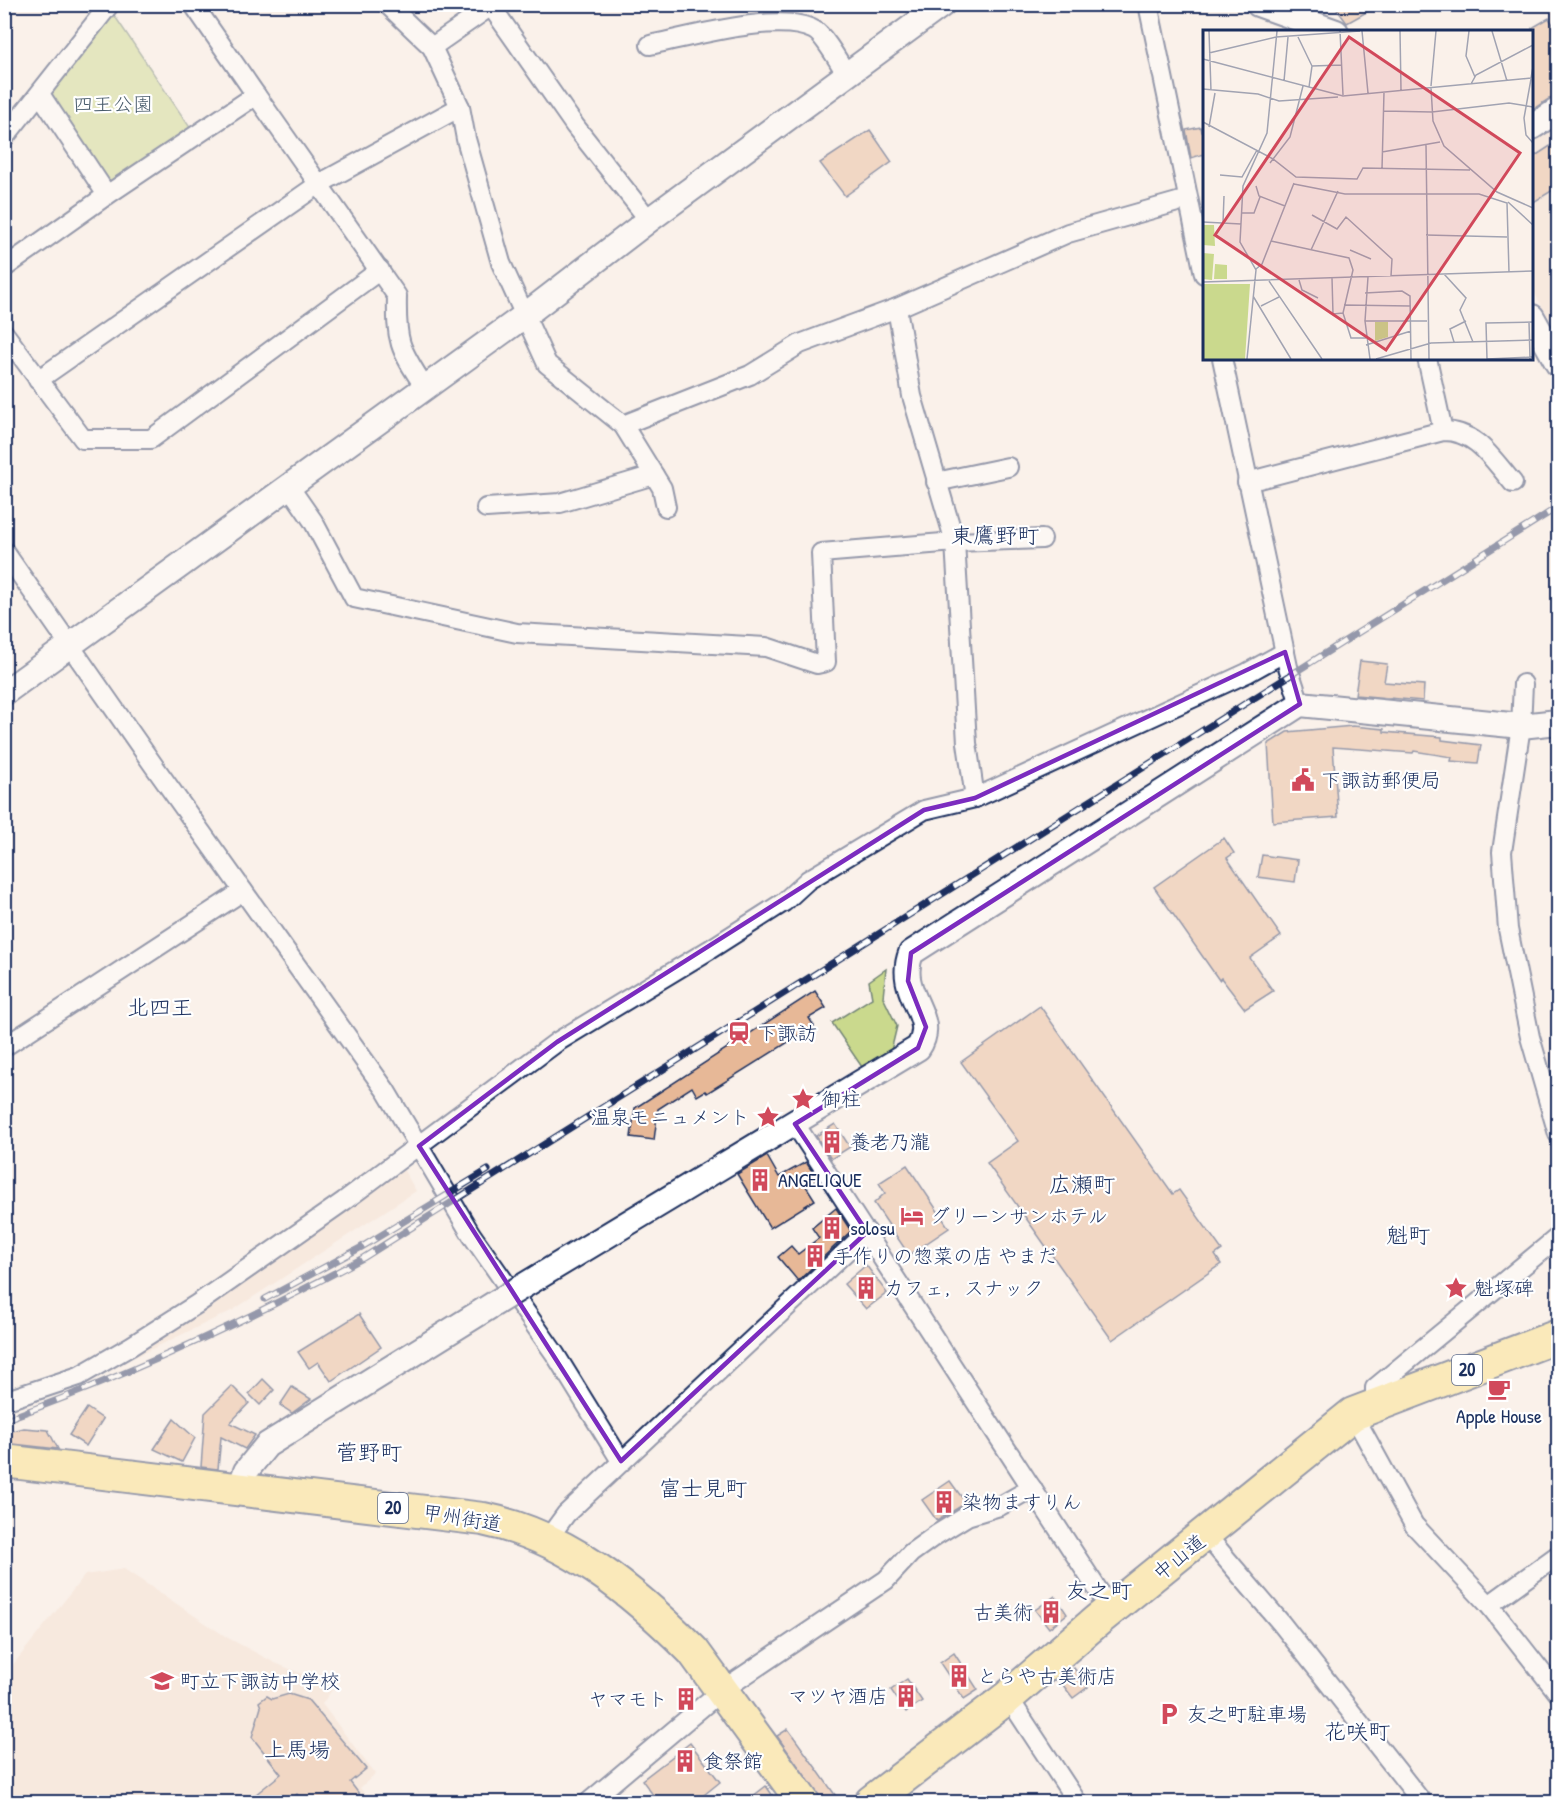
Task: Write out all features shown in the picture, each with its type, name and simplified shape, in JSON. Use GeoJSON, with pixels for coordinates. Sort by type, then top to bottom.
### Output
{"type":"FeatureCollection","features":[{"type":"Feature","properties":{"kind":"highway","name":"20"},"geometry":{"type":"LineString","coordinates":[[1364,1409],[1558,1336]]}},
{"type":"Feature","properties":{"kind":"highway","name":"中山道"},"geometry":{"type":"LineString","coordinates":[[872,1803],[1008,1697],[1111,1610],[1364,1409]]}},
{"type":"Feature","properties":{"kind":"highway","name":"甲州街道"},"geometry":{"type":"LineString","coordinates":[[4,1461],[483,1519],[525,1529],[596,1567],[622,1586],[693,1651],[803,1803]]}},
{"type":"Feature","properties":{"kind":"street"},"geometry":{"type":"LineString","coordinates":[[4,138],[111,4]]}},
{"type":"Feature","properties":{"kind":"street"},"geometry":{"type":"LineString","coordinates":[[193,4],[398,296],[396,327],[403,353],[424,386]]}},
{"type":"Feature","properties":{"kind":"street"},"geometry":{"type":"LineString","coordinates":[[387,4],[432,47],[460,107],[466,140],[501,263],[547,363],[623,424],[662,488],[666,507]]}},
{"type":"Feature","properties":{"kind":"street"},"geometry":{"type":"LineString","coordinates":[[4,693],[70,647],[424,386],[524,316],[649,220],[943,4]]}},
{"type":"Feature","properties":{"kind":"street"},"geometry":{"type":"LineString","coordinates":[[1148,4],[1203,269]]}},
{"type":"Feature","properties":{"kind":"street"},"geometry":{"type":"LineString","coordinates":[[1258,4],[1330,30]]}},
{"type":"Feature","properties":{"kind":"street"},"geometry":{"type":"LineString","coordinates":[[432,47],[491,6],[575,126],[649,220]]}},
{"type":"Feature","properties":{"kind":"street"},"geometry":{"type":"LineString","coordinates":[[650,45],[753,25],[790,23],[816,30],[848,75]]}},
{"type":"Feature","properties":{"kind":"street"},"geometry":{"type":"LineString","coordinates":[[40,94],[107,195]]}},
{"type":"Feature","properties":{"kind":"street"},"geometry":{"type":"LineString","coordinates":[[4,268],[107,195],[256,95]]}},
{"type":"Feature","properties":{"kind":"street"},"geometry":{"type":"LineString","coordinates":[[38,380],[320,184],[460,107]]}},
{"type":"Feature","properties":{"kind":"street"},"geometry":{"type":"LineString","coordinates":[[1533,126],[1558,110]]}},
{"type":"Feature","properties":{"kind":"street"},"geometry":{"type":"LineString","coordinates":[[623,424],[750,375],[800,344],[897,308],[1068,233],[1188,199]]}},
{"type":"Feature","properties":{"kind":"street"},"geometry":{"type":"LineString","coordinates":[[4,333],[83,439],[151,439],[380,270]]}},
{"type":"Feature","properties":{"kind":"street"},"geometry":{"type":"LineString","coordinates":[[897,308],[912,396],[955,542],[967,743],[975,798]]}},
{"type":"Feature","properties":{"kind":"street"},"geometry":{"type":"LineString","coordinates":[[1533,319],[1558,364]]}},
{"type":"Feature","properties":{"kind":"street"},"geometry":{"type":"LineString","coordinates":[[1222,360],[1247,482],[1275,596],[1285,652],[1300,704]]}},
{"type":"Feature","properties":{"kind":"street"},"geometry":{"type":"LineString","coordinates":[[1427,360],[1443,431]]}},
{"type":"Feature","properties":{"kind":"street"},"geometry":{"type":"LineString","coordinates":[[1247,482],[1443,431],[1470,436],[1513,483]]}},
{"type":"Feature","properties":{"kind":"street"},"geometry":{"type":"LineString","coordinates":[[936,482],[1008,467]]}},
{"type":"Feature","properties":{"kind":"street"},"geometry":{"type":"LineString","coordinates":[[486,508],[560,503],[654,475]]}},
{"type":"Feature","properties":{"kind":"street"},"geometry":{"type":"LineString","coordinates":[[288,485],[313,521],[354,598],[517,633],[766,647],[817,664],[826,662],[821,553],[955,542],[1042,539]]}},
{"type":"Feature","properties":{"kind":"street"},"geometry":{"type":"LineString","coordinates":[[4,551],[386,1091],[471,1234],[555,1354],[621,1461]]}},
{"type":"Feature","properties":{"kind":"street"},"geometry":{"type":"LineString","coordinates":[[4,1401],[79,1376],[131,1346],[207,1297],[418,1146],[557,1042],[775,908],[808,880],[924,810],[975,798],[1247,673],[1285,652]]}},
{"type":"Feature","properties":{"kind":"street"},"geometry":{"type":"LineString","coordinates":[[1523,684],[1521,726],[1502,852],[1508,929],[1533,1051],[1558,1134]]}},
{"type":"Feature","properties":{"kind":"street"},"geometry":{"type":"LineString","coordinates":[[239,1489],[246,1472],[267,1445],[496,1302],[918,1048],[924,1039],[926,1027],[910,994],[906,965],[911,953],[1300,704],[1521,726],[1558,722]]}},
{"type":"Feature","properties":{"kind":"street"},"geometry":{"type":"LineString","coordinates":[[4,1047],[243,891]]}},
{"type":"Feature","properties":{"kind":"street"},"geometry":{"type":"LineString","coordinates":[[795,1124],[1111,1610]]}},
{"type":"Feature","properties":{"kind":"street"},"geometry":{"type":"LineString","coordinates":[[547,1540],[566,1514],[621,1461],[867,1232]]}},
{"type":"Feature","properties":{"kind":"street"},"geometry":{"type":"LineString","coordinates":[[1558,1237],[1375,1388],[1364,1409],[1414,1525],[1490,1605],[1558,1693]]}},
{"type":"Feature","properties":{"kind":"street"},"geometry":{"type":"LineString","coordinates":[[589,1803],[721,1691],[877,1587],[911,1553],[936,1535],[967,1516],[1000,1506],[1032,1488]]}},
{"type":"Feature","properties":{"kind":"street"},"geometry":{"type":"LineString","coordinates":[[1206,1535],[1281,1623],[1422,1803]]}},
{"type":"Feature","properties":{"kind":"street"},"geometry":{"type":"LineString","coordinates":[[1490,1605],[1558,1555]]}},
{"type":"Feature","properties":{"kind":"street"},"geometry":{"type":"LineString","coordinates":[[1008,1697],[1077,1803]]}},
{"type":"Feature","properties":{"kind":"highlighted area"},"geometry":{"type":"Polygon","coordinates":[[[1285,652],[1300,704],[911,953],[908,981],[926,1027],[918,1048],[795,1124],[867,1232],[621,1461],[419,1146],[557,1042],[924,810],[975,798],[1285,652]]]}},
{"type":"Feature","properties":{"kind":"shaded area"},"geometry":{"type":"Polygon","coordinates":[[[1558,122],[1558,333],[1533,291],[1533,137],[1558,122]]]}},
{"type":"Feature","properties":{"kind":"shaded area"},"geometry":{"type":"Polygon","coordinates":[[[403,1169],[416,1191],[233,1310],[137,1356],[125,1358],[260,1273],[403,1169]]]}},
{"type":"Feature","properties":{"kind":"shaded area","name":"町立下諏訪中学校"},"geometry":{"type":"Polygon","coordinates":[[[124,1569],[228,1638],[275,1663],[334,1687],[322,1704],[375,1774],[360,1788],[372,1802],[5,1802],[4,1676],[85,1575],[124,1569]]]}},
{"type":"Feature","properties":{"kind":"green space","name":"四王公園"},"geometry":{"type":"Polygon","coordinates":[[[112,12],[191,129],[110,185],[45,94],[112,12]]]}},
{"type":"Feature","properties":{"kind":"green space"},"geometry":{"type":"Polygon","coordinates":[[[886,969],[883,997],[897,1026],[890,1055],[864,1070],[832,1023],[872,998],[869,981],[886,969]]]}},
{"type":"Feature","properties":{"kind":"building"},"geometry":{"type":"Polygon","coordinates":[[[1333,4],[1381,4],[1347,23],[1333,4]]]}},
{"type":"Feature","properties":{"kind":"building"},"geometry":{"type":"Polygon","coordinates":[[[1549,18],[1558,33],[1558,93],[1533,109],[1533,30],[1532,28],[1549,18]]]}},
{"type":"Feature","properties":{"kind":"building"},"geometry":{"type":"Polygon","coordinates":[[[1201,127],[1203,154],[1191,158],[1186,130],[1201,127]]]}},
{"type":"Feature","properties":{"kind":"building"},"geometry":{"type":"Polygon","coordinates":[[[870,130],[892,162],[845,196],[820,163],[870,130]]]}},
{"type":"Feature","properties":{"kind":"building"},"geometry":{"type":"Polygon","coordinates":[[[1558,141],[1558,187],[1533,202],[1533,157],[1558,141]]]}},
{"type":"Feature","properties":{"kind":"building"},"geometry":{"type":"Polygon","coordinates":[[[1360,661],[1387,664],[1384,682],[1424,685],[1423,701],[1355,695],[1360,661]]]}},
{"type":"Feature","properties":{"kind":"building","name":"下諏訪郵便局"},"geometry":{"type":"Polygon","coordinates":[[[1353,726],[1384,729],[1384,732],[1442,737],[1442,740],[1481,745],[1478,763],[1451,761],[1452,757],[1414,751],[1413,753],[1333,747],[1338,817],[1273,822],[1268,744],[1287,732],[1353,726]]]}},
{"type":"Feature","properties":{"kind":"building"},"geometry":{"type":"Polygon","coordinates":[[[1224,838],[1234,853],[1227,858],[1281,936],[1250,958],[1273,991],[1245,1009],[1221,978],[1219,980],[1154,887],[1224,838]]]}},
{"type":"Feature","properties":{"kind":"building"},"geometry":{"type":"Polygon","coordinates":[[[1262,855],[1298,860],[1295,882],[1258,877],[1262,855]]]}},
{"type":"Feature","properties":{"kind":"building"},"geometry":{"type":"Polygon","coordinates":[[[815,991],[826,1008],[809,1018],[814,1026],[707,1093],[705,1091],[697,1096],[692,1087],[658,1109],[654,1140],[631,1137],[635,1108],[815,991]]]}},
{"type":"Feature","properties":{"kind":"building"},"geometry":{"type":"Polygon","coordinates":[[[1040,1006],[1173,1194],[1179,1190],[1222,1250],[1215,1255],[1221,1264],[1112,1340],[987,1163],[1018,1141],[961,1062],[1040,1006]]]}},
{"type":"Feature","properties":{"kind":"building","name":"養老乃瀧"},"geometry":{"type":"Polygon","coordinates":[[[835,1124],[850,1147],[831,1159],[816,1136],[835,1124]]]}},
{"type":"Feature","properties":{"kind":"building"},"geometry":{"type":"Polygon","coordinates":[[[767,1156],[779,1177],[806,1162],[818,1180],[806,1186],[815,1200],[770,1228],[737,1174],[767,1156]]]}},
{"type":"Feature","properties":{"kind":"building","name":"グリーンサンホテル"},"geometry":{"type":"Polygon","coordinates":[[[907,1165],[949,1228],[909,1255],[874,1203],[885,1193],[879,1183],[907,1165]]]}},
{"type":"Feature","properties":{"kind":"building"},"geometry":{"type":"Polygon","coordinates":[[[836,1208],[851,1231],[798,1281],[778,1257],[791,1246],[798,1254],[819,1238],[812,1228],[836,1208]]]}},
{"type":"Feature","properties":{"kind":"building","name":"カフェ，スナック"},"geometry":{"type":"Polygon","coordinates":[[[866,1265],[887,1293],[866,1309],[844,1284],[866,1265]]]}},
{"type":"Feature","properties":{"kind":"building"},"geometry":{"type":"Polygon","coordinates":[[[359,1314],[381,1347],[331,1381],[318,1362],[309,1368],[298,1352],[359,1314]]]}},
{"type":"Feature","properties":{"kind":"building"},"geometry":{"type":"Polygon","coordinates":[[[263,1379],[274,1390],[260,1405],[249,1394],[263,1379]]]}},
{"type":"Feature","properties":{"kind":"building"},"geometry":{"type":"Polygon","coordinates":[[[232,1386],[249,1403],[230,1423],[255,1435],[245,1449],[221,1437],[218,1469],[201,1467],[205,1413],[232,1386]]]}},
{"type":"Feature","properties":{"kind":"building"},"geometry":{"type":"Polygon","coordinates":[[[292,1387],[311,1399],[292,1413],[280,1405],[292,1387]]]}},
{"type":"Feature","properties":{"kind":"building"},"geometry":{"type":"Polygon","coordinates":[[[87,1408],[103,1419],[86,1446],[69,1435],[87,1408]]]}},
{"type":"Feature","properties":{"kind":"building"},"geometry":{"type":"Polygon","coordinates":[[[174,1419],[195,1438],[182,1462],[154,1449],[174,1419]]]}},
{"type":"Feature","properties":{"kind":"building"},"geometry":{"type":"Polygon","coordinates":[[[24,1428],[48,1430],[58,1449],[4,1443],[4,1433],[24,1428]]]}},
{"type":"Feature","properties":{"kind":"building","name":"染物ますりん"},"geometry":{"type":"Polygon","coordinates":[[[950,1481],[966,1503],[937,1521],[922,1500],[950,1481]]]}},
{"type":"Feature","properties":{"kind":"building","name":"古美術"},"geometry":{"type":"Polygon","coordinates":[[[1055,1596],[1067,1614],[1049,1628],[1035,1610],[1055,1596]]]}},
{"type":"Feature","properties":{"kind":"building","name":"とらや古美術店"},"geometry":{"type":"Polygon","coordinates":[[[954,1653],[978,1690],[964,1699],[940,1663],[954,1653]]]}},
{"type":"Feature","properties":{"kind":"building"},"geometry":{"type":"Polygon","coordinates":[[[1074,1668],[1088,1687],[1073,1698],[1059,1680],[1074,1668]]]}},
{"type":"Feature","properties":{"kind":"building","name":"マツヤ酒店"},"geometry":{"type":"Polygon","coordinates":[[[907,1679],[922,1701],[906,1712],[891,1690],[907,1679]]]}},
{"type":"Feature","properties":{"kind":"building"},"geometry":{"type":"Polygon","coordinates":[[[289,1694],[308,1700],[366,1769],[350,1782],[366,1803],[304,1803],[297,1794],[286,1803],[245,1803],[281,1774],[252,1737],[261,1707],[259,1702],[267,1696],[272,1699],[289,1694]]]}},
{"type":"Feature","properties":{"kind":"building"},"geometry":{"type":"Polygon","coordinates":[[[788,1729],[838,1799],[819,1796],[777,1736],[788,1729]]]}},
{"type":"Feature","properties":{"kind":"building","name":"食祭館"},"geometry":{"type":"Polygon","coordinates":[[[690,1743],[720,1782],[694,1803],[659,1803],[642,1780],[690,1743]]]}},
{"type":"Feature","properties":{"kind":"building"},"geometry":{"type":"Polygon","coordinates":[[[766,1786],[778,1803],[744,1803],[766,1786]]]}},
{"type":"Feature","properties":{"kind":"railway"},"geometry":{"type":"LineString","coordinates":[[4,1420],[96,1385],[186,1346],[363,1258],[1558,507]]}},
{"type":"Feature","properties":{"kind":"railway"},"geometry":{"type":"LineString","coordinates":[[265,1299],[360,1248],[488,1170]]}},
{"type":"Feature","properties":{"kind":"place","name":"下諏訪郵便局"},"geometry":{"type":"Point","coordinates":[1303,780]}},
{"type":"Feature","properties":{"kind":"place","name":"下諏訪"},"geometry":{"type":"Point","coordinates":[739,1033]}},
{"type":"Feature","properties":{"kind":"place","name":"御柱"},"geometry":{"type":"Point","coordinates":[803,1099]}},
{"type":"Feature","properties":{"kind":"place","name":"温泉モニュメント"},"geometry":{"type":"Point","coordinates":[768,1117]}},
{"type":"Feature","properties":{"kind":"place","name":"養老乃瀧"},"geometry":{"type":"Point","coordinates":[832,1142]}},
{"type":"Feature","properties":{"kind":"place","name":"ANGELIQUE"},"geometry":{"type":"Point","coordinates":[760,1180]}},
{"type":"Feature","properties":{"kind":"place","name":"グリーンサンホテル"},"geometry":{"type":"Point","coordinates":[912,1216]}},
{"type":"Feature","properties":{"kind":"place","name":"solosu"},"geometry":{"type":"Point","coordinates":[832,1228]}},
{"type":"Feature","properties":{"kind":"place","name":"手作りの惣菜の店 やまだ"},"geometry":{"type":"Point","coordinates":[815,1256]}},
{"type":"Feature","properties":{"kind":"place","name":"カフェ，スナック"},"geometry":{"type":"Point","coordinates":[866,1288]}},
{"type":"Feature","properties":{"kind":"place","name":"魁塚碑"},"geometry":{"type":"Point","coordinates":[1456,1288]}},
{"type":"Feature","properties":{"kind":"place","name":"Apple House"},"geometry":{"type":"Point","coordinates":[1499,1389]}},
{"type":"Feature","properties":{"kind":"place","name":"染物ますりん"},"geometry":{"type":"Point","coordinates":[944,1502]}},
{"type":"Feature","properties":{"kind":"place","name":"古美術"},"geometry":{"type":"Point","coordinates":[1051,1612]}},
{"type":"Feature","properties":{"kind":"place","name":"とらや古美術店"},"geometry":{"type":"Point","coordinates":[959,1676]}},
{"type":"Feature","properties":{"kind":"place","name":"町立下諏訪中学校"},"geometry":{"type":"Point","coordinates":[162,1681]}},
{"type":"Feature","properties":{"kind":"place","name":"マツヤ酒店"},"geometry":{"type":"Point","coordinates":[906,1696]}},
{"type":"Feature","properties":{"kind":"place","name":"ヤマモト"},"geometry":{"type":"Point","coordinates":[686,1699]}},
{"type":"Feature","properties":{"kind":"place","name":"友之町駐車場"},"geometry":{"type":"Point","coordinates":[1169,1714]}},
{"type":"Feature","properties":{"kind":"place","name":"食祭館"},"geometry":{"type":"Point","coordinates":[685,1761]}},
{"type":"Feature","properties":{"kind":"district","name":"東鷹野町"},"geometry":{"type":"Point","coordinates":[995,535]}},
{"type":"Feature","properties":{"kind":"district","name":"北四王"},"geometry":{"type":"Point","coordinates":[160,1007]}},
{"type":"Feature","properties":{"kind":"district","name":"広瀬町"},"geometry":{"type":"Point","coordinates":[1082,1184]}},
{"type":"Feature","properties":{"kind":"district","name":"魁町"},"geometry":{"type":"Point","coordinates":[1408,1235]}},
{"type":"Feature","properties":{"kind":"district","name":"菅野町"},"geometry":{"type":"Point","coordinates":[369,1452]}},
{"type":"Feature","properties":{"kind":"district","name":"富士見町"},"geometry":{"type":"Point","coordinates":[703,1488]}},
{"type":"Feature","properties":{"kind":"district","name":"友之町"},"geometry":{"type":"Point","coordinates":[1099,1590]}},
{"type":"Feature","properties":{"kind":"district","name":"花咲町"},"geometry":{"type":"Point","coordinates":[1357,1731]}},
{"type":"Feature","properties":{"kind":"district","name":"上馬場"},"geometry":{"type":"Point","coordinates":[297,1749]}}]}
